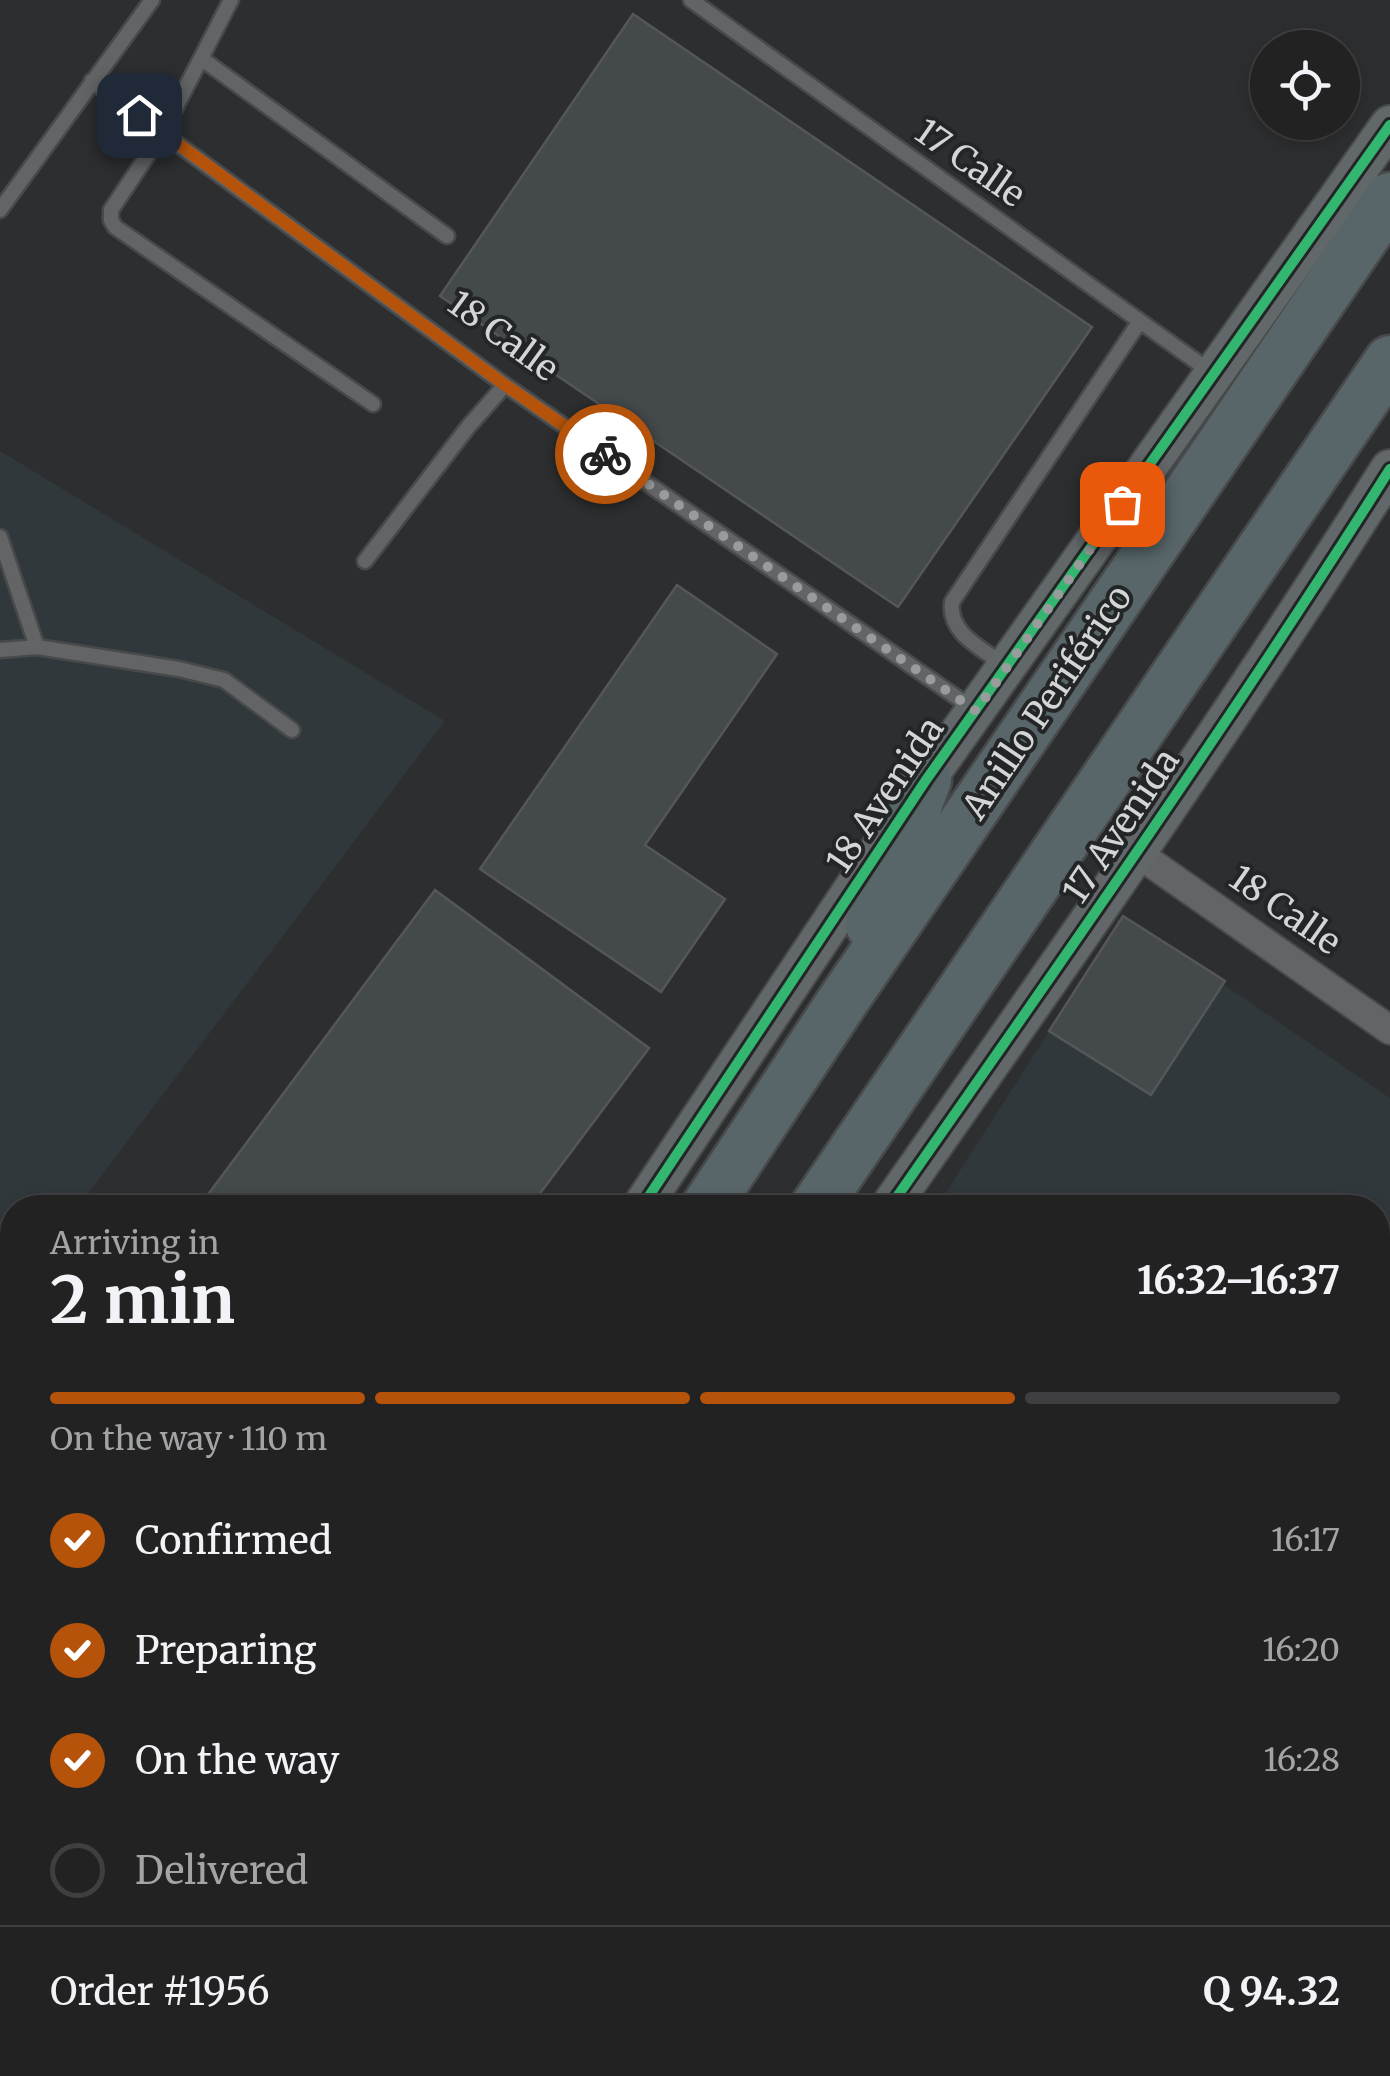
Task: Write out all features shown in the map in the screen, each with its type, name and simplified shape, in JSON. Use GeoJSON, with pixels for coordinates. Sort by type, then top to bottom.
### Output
{"type":"FeatureCollection","features":[{"type":"Feature","properties":{"kind":"highway","name":"Anillo Periférico"},"geometry":{"type":"LineString","coordinates":[[715,1195],[840,1004],[1390,198]]}},
{"type":"Feature","properties":{"kind":"highway"},"geometry":{"type":"LineString","coordinates":[[824,1195],[1390,360]]}},
{"type":"Feature","properties":{"kind":"highway"},"geometry":{"type":"LineString","coordinates":[[840,1004],[926,780]]}},
{"type":"Feature","properties":{"kind":"street","name":"18 Avenida"},"geometry":{"type":"LineString","coordinates":[[651,1195],[926,780],[1390,125]]}},
{"type":"Feature","properties":{"kind":"street","name":"17 Avenida"},"geometry":{"type":"LineString","coordinates":[[898,1195],[1137,853],[1303,607],[1390,469]]}},
{"type":"Feature","properties":{"kind":"street","name":"18 Calle"},"geometry":{"type":"LineString","coordinates":[[1137,853],[1386,1018]]}},
{"type":"Feature","properties":{"kind":"lane"},"geometry":{"type":"LineString","coordinates":[[0,210],[152,0]]}},
{"type":"Feature","properties":{"kind":"lane"},"geometry":{"type":"LineString","coordinates":[[232,0],[163,132],[110,210],[110,220],[373,404]]}},
{"type":"Feature","properties":{"kind":"lane","name":"17 Calle"},"geometry":{"type":"LineString","coordinates":[[691,0],[1215,374]]}},
{"type":"Feature","properties":{"kind":"lane"},"geometry":{"type":"LineString","coordinates":[[202,58],[446,236]]}},
{"type":"Feature","properties":{"kind":"lane","name":"18 Calle"},"geometry":{"type":"LineString","coordinates":[[92,81],[505,385],[976,711]]}},
{"type":"Feature","properties":{"kind":"lane"},"geometry":{"type":"LineString","coordinates":[[1007,667],[958,630],[950,616],[952,602],[1140,322]]}},
{"type":"Feature","properties":{"kind":"lane"},"geometry":{"type":"LineString","coordinates":[[365,560],[505,385]]}},
{"type":"Feature","properties":{"kind":"lane"},"geometry":{"type":"LineString","coordinates":[[0,537],[4,563],[37,648]]}},
{"type":"Feature","properties":{"kind":"lane"},"geometry":{"type":"LineString","coordinates":[[0,650],[37,648],[179,669],[224,680],[292,730]]}},
{"type":"Feature","properties":{"kind":"shaded area"},"geometry":{"type":"Polygon","coordinates":[[[0,451],[445,721],[87,1195],[0,1195],[0,451]]]}},
{"type":"Feature","properties":{"kind":"shaded area"},"geometry":{"type":"Polygon","coordinates":[[[1123,916],[1390,1098],[1390,1195],[944,1195],[1123,916]]]}},
{"type":"Feature","properties":{"kind":"building"},"geometry":{"type":"Polygon","coordinates":[[[633,14],[1092,327],[898,607],[440,296],[633,14]]]}},
{"type":"Feature","properties":{"kind":"building"},"geometry":{"type":"Polygon","coordinates":[[[677,585],[777,654],[645,845],[725,899],[661,992],[480,869],[677,585]]]}},
{"type":"Feature","properties":{"kind":"building"},"geometry":{"type":"Polygon","coordinates":[[[435,890],[649,1048],[539,1195],[208,1195],[435,890]]]}},
{"type":"Feature","properties":{"kind":"building"},"geometry":{"type":"Polygon","coordinates":[[[1123,916],[1225,981],[1151,1095],[1049,1031],[1123,916]]]}},
{"type":"Feature","properties":{"kind":"cycle path"},"geometry":{"type":"LineString","coordinates":[[650,1195],[926,780],[1390,125]]}},
{"type":"Feature","properties":{"kind":"cycle path"},"geometry":{"type":"LineString","coordinates":[[898,1195],[1207,749],[1390,469]]}},
{"type":"Feature","properties":{"kind":"way so far"},"geometry":{"type":"LineString","coordinates":[[605,454],[976,711],[1122,504]]}},
{"type":"Feature","properties":{"kind":"route"},"geometry":{"type":"LineString","coordinates":[[139,115],[505,385],[605,454]]}}]}
